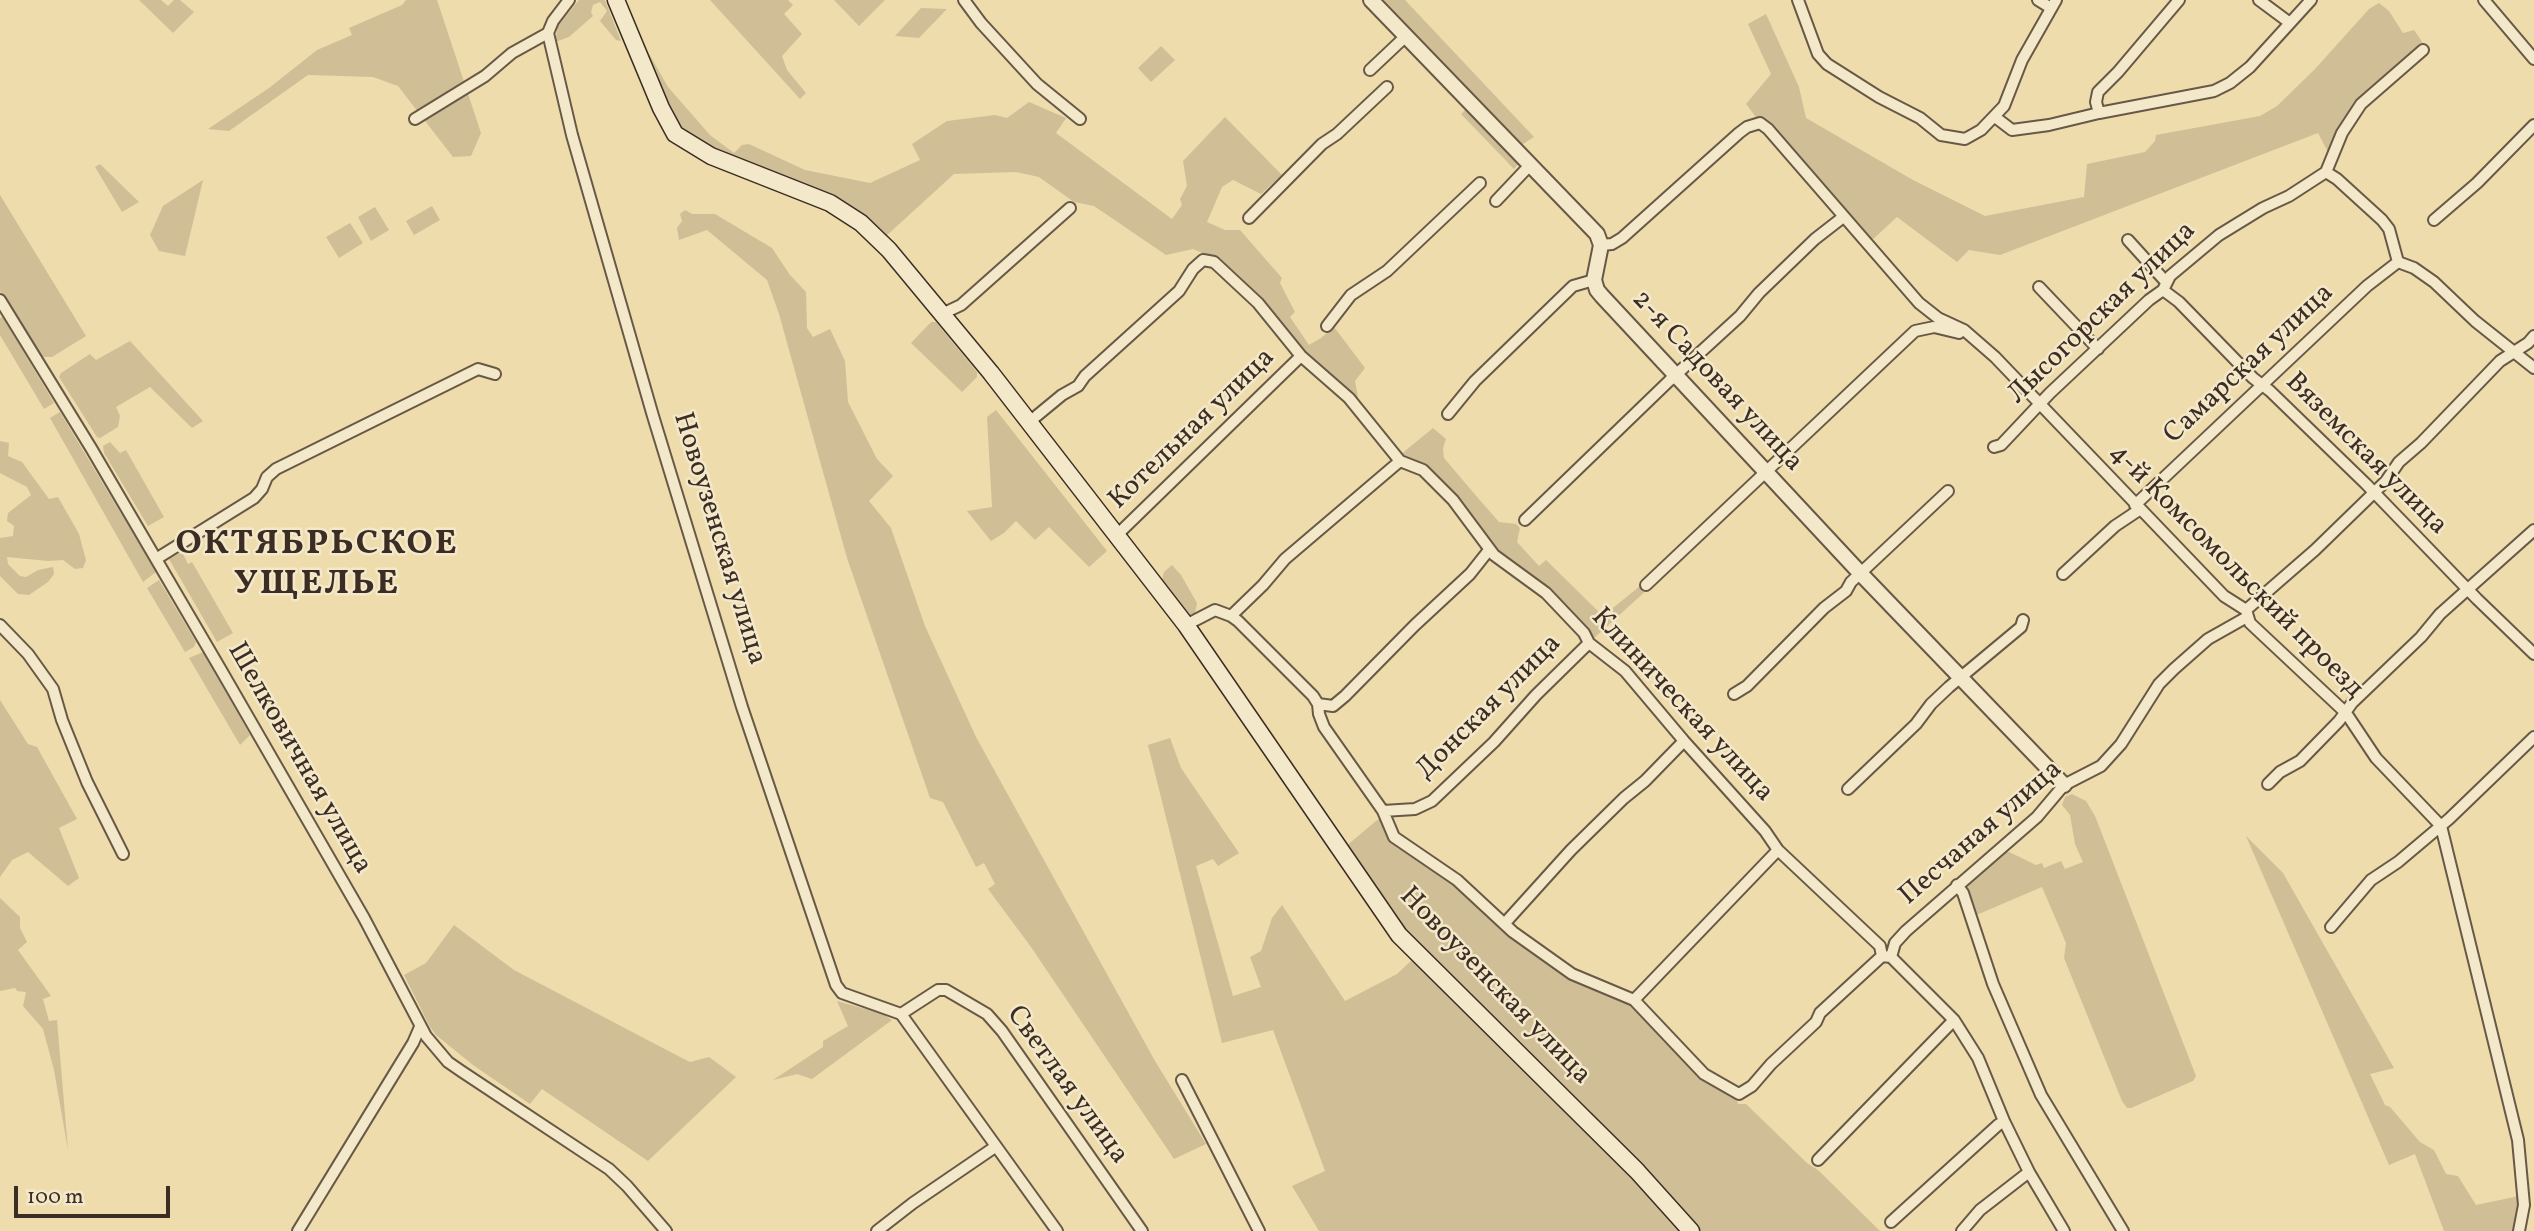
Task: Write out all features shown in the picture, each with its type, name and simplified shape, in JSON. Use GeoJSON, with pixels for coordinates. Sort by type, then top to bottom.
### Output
{"type":"FeatureCollection","features":[{"type":"Feature","properties":{"kind":"main road","name":"Новоузенская улица"},"geometry":{"type":"LineString","coordinates":[[616,0],[661,108],[675,134],[711,156],[830,203],[862,223],[889,250],[1186,625],[1399,935],[1637,1171],[1691,1231]]}},
{"type":"Feature","properties":{"kind":"street"},"geometry":{"type":"LineString","coordinates":[[415,119],[485,76],[512,53],[548,33],[553,21],[569,0]]}},
{"type":"Feature","properties":{"kind":"street"},"geometry":{"type":"LineString","coordinates":[[964,0],[981,23],[1037,84],[1080,119]]}},
{"type":"Feature","properties":{"kind":"street"},"geometry":{"type":"LineString","coordinates":[[1371,0],[1597,234],[1601,245]]}},
{"type":"Feature","properties":{"kind":"street"},"geometry":{"type":"LineString","coordinates":[[1798,0],[1818,54],[1827,64],[1879,97],[1920,118],[1941,135],[1965,139],[1981,130],[2004,106],[2022,60],[2054,4],[2038,0]]}},
{"type":"Feature","properties":{"kind":"street"},"geometry":{"type":"LineString","coordinates":[[2099,113],[2096,102],[2098,92],[2179,0]]}},
{"type":"Feature","properties":{"kind":"street"},"geometry":{"type":"LineString","coordinates":[[2259,0],[2290,23]]}},
{"type":"Feature","properties":{"kind":"street"},"geometry":{"type":"LineString","coordinates":[[1995,117],[2012,130],[2049,125],[2214,90],[2230,83],[2250,67],[2311,0]]}},
{"type":"Feature","properties":{"kind":"street"},"geometry":{"type":"LineString","coordinates":[[2484,0],[2534,60]]}},
{"type":"Feature","properties":{"kind":"street","name":"Новоузенская улица"},"geometry":{"type":"LineString","coordinates":[[548,33],[572,135],[653,416],[742,707],[836,985],[842,993],[901,1014]]}},
{"type":"Feature","properties":{"kind":"street"},"geometry":{"type":"LineString","coordinates":[[1370,70],[1406,36]]}},
{"type":"Feature","properties":{"kind":"street"},"geometry":{"type":"LineString","coordinates":[[2423,50],[2361,104],[2342,132],[2326,172],[2382,220],[2389,229],[2398,262],[2414,268],[2434,282],[2475,321],[2534,368]]}},
{"type":"Feature","properties":{"kind":"street"},"geometry":{"type":"LineString","coordinates":[[1249,218],[1322,144],[1337,134],[1387,87]]}},
{"type":"Feature","properties":{"kind":"street","name":"4-й Комсомольский проезд"},"geometry":{"type":"LineString","coordinates":[[1601,245],[1612,244],[1622,238],[1739,133],[1760,123],[1919,303],[1938,318],[1964,330],[1995,357],[2137,508],[2224,596],[2247,613],[2250,623],[2346,712],[2376,758],[2441,826],[2518,1140],[2525,1205],[2519,1231]]}},
{"type":"Feature","properties":{"kind":"street"},"geometry":{"type":"LineString","coordinates":[[2434,220],[2477,183],[2534,125]]}},
{"type":"Feature","properties":{"kind":"street"},"geometry":{"type":"LineString","coordinates":[[1496,201],[1530,165]]}},
{"type":"Feature","properties":{"kind":"street","name":"Лысогорская улица"},"geometry":{"type":"LineString","coordinates":[[1994,447],[2001,445],[2040,404],[2218,235],[2326,172]]}},
{"type":"Feature","properties":{"kind":"street"},"geometry":{"type":"LineString","coordinates":[[1327,326],[1352,295],[1387,271],[1480,183]]}},
{"type":"Feature","properties":{"kind":"street"},"geometry":{"type":"LineString","coordinates":[[942,314],[961,304],[1070,208]]}},
{"type":"Feature","properties":{"kind":"street"},"geometry":{"type":"LineString","coordinates":[[1525,520],[1740,316],[1759,293],[1815,239],[1842,218]]}},
{"type":"Feature","properties":{"kind":"street","name":"Вяземская улица"},"geometry":{"type":"LineString","coordinates":[[2128,240],[2179,302],[2374,492],[2534,654]]}},
{"type":"Feature","properties":{"kind":"street","name":"2-я Садовая улица"},"geometry":{"type":"LineString","coordinates":[[1601,245],[1594,280],[1597,290],[1861,574],[2064,785]]}},
{"type":"Feature","properties":{"kind":"street","name":"Клиническая улица"},"geometry":{"type":"LineString","coordinates":[[1028,423],[1062,395],[1078,386],[1085,376],[1179,291],[1193,269],[1203,260],[1214,262],[1258,303],[1301,356],[1349,398],[1400,461],[1423,470],[1452,500],[1489,550],[1546,593],[1584,633],[1589,643],[1625,671],[1765,831],[1778,850],[1954,1020],[1978,1058],[2004,1122],[2029,1172],[2064,1231]]}},
{"type":"Feature","properties":{"kind":"street","name":"Самарская улица"},"geometry":{"type":"LineString","coordinates":[[2063,574],[2137,508],[2367,286],[2398,262]]}},
{"type":"Feature","properties":{"kind":"street"},"geometry":{"type":"LineString","coordinates":[[1448,414],[1475,381],[1573,286],[1594,280]]}},
{"type":"Feature","properties":{"kind":"street"},"geometry":{"type":"LineString","coordinates":[[2039,287],[2098,349]]}},
{"type":"Feature","properties":{"kind":"street","name":"Шелковичная улица"},"geometry":{"type":"LineString","coordinates":[[0,300],[156,559],[364,918],[420,1027],[448,1062],[609,1169],[666,1231]]}},
{"type":"Feature","properties":{"kind":"street"},"geometry":{"type":"LineString","coordinates":[[1646,585],[1915,331],[1934,327],[1960,333],[1964,330]]}},
{"type":"Feature","properties":{"kind":"street","name":"Песчаная улица"},"geometry":{"type":"LineString","coordinates":[[1884,953],[2047,807],[2064,785],[2101,766],[2121,744],[2159,684],[2174,669],[2208,639],[2247,613],[2386,481],[2399,462],[2421,443],[2500,361],[2534,336]]}},
{"type":"Feature","properties":{"kind":"street","name":"Котельная улица"},"geometry":{"type":"LineString","coordinates":[[1117,536],[1301,356]]}},
{"type":"Feature","properties":{"kind":"street"},"geometry":{"type":"LineString","coordinates":[[156,559],[254,498],[267,477],[276,469],[478,369],[495,374]]}},
{"type":"Feature","properties":{"kind":"street"},"geometry":{"type":"LineString","coordinates":[[1186,625],[1215,611],[1231,616],[1285,559],[1400,461]]}},
{"type":"Feature","properties":{"kind":"street"},"geometry":{"type":"LineString","coordinates":[[1734,694],[1746,686],[1948,491]]}},
{"type":"Feature","properties":{"kind":"street"},"geometry":{"type":"LineString","coordinates":[[2267,784],[2283,769],[2300,761],[2352,703],[2421,637],[2440,614],[2534,530]]}},
{"type":"Feature","properties":{"kind":"street"},"geometry":{"type":"LineString","coordinates":[[1318,704],[1333,706],[1470,574],[1489,550]]}},
{"type":"Feature","properties":{"kind":"street","name":"Новоузенская улица"},"geometry":{"type":"LineString","coordinates":[[1231,616],[1318,704],[1324,727],[1382,811],[1394,837],[1457,880],[1505,923],[1572,974],[1634,1000],[1704,1074],[1739,1094],[1752,1086],[1771,1064],[1816,1022],[1820,1013],[1884,953]]}},
{"type":"Feature","properties":{"kind":"street"},"geometry":{"type":"LineString","coordinates":[[1848,789],[1916,724],[1931,704],[2021,627],[2023,620]]}},
{"type":"Feature","properties":{"kind":"street"},"geometry":{"type":"LineString","coordinates":[[0,625],[28,654],[53,689],[62,720],[87,782],[123,854]]}},
{"type":"Feature","properties":{"kind":"street","name":"Донская улица"},"geometry":{"type":"LineString","coordinates":[[1382,811],[1415,809],[1432,800],[1494,742],[1536,695],[1589,643]]}},
{"type":"Feature","properties":{"kind":"street"},"geometry":{"type":"LineString","coordinates":[[2331,927],[2371,880],[2398,862],[2441,826],[2534,737]]}},
{"type":"Feature","properties":{"kind":"street"},"geometry":{"type":"LineString","coordinates":[[1505,923],[1571,850],[1684,741]]}},
{"type":"Feature","properties":{"kind":"street"},"geometry":{"type":"LineString","coordinates":[[1634,1000],[1778,850]]}},
{"type":"Feature","properties":{"kind":"street"},"geometry":{"type":"LineString","coordinates":[[1957,886],[1963,893],[1993,985],[2042,1095],[2123,1231]]}},
{"type":"Feature","properties":{"kind":"street","name":"Светлая улица"},"geometry":{"type":"LineString","coordinates":[[901,1014],[938,990],[946,990],[987,1014],[1010,1042],[1142,1231]]}},
{"type":"Feature","properties":{"kind":"street"},"geometry":{"type":"LineString","coordinates":[[901,1014],[1057,1231]]}},
{"type":"Feature","properties":{"kind":"street"},"geometry":{"type":"LineString","coordinates":[[1818,1160],[1954,1020]]}},
{"type":"Feature","properties":{"kind":"street"},"geometry":{"type":"LineString","coordinates":[[298,1231],[420,1027]]}},
{"type":"Feature","properties":{"kind":"street"},"geometry":{"type":"LineString","coordinates":[[1182,1080],[1259,1231]]}},
{"type":"Feature","properties":{"kind":"street"},"geometry":{"type":"LineString","coordinates":[[1891,1222],[2004,1122]]}},
{"type":"Feature","properties":{"kind":"street"},"geometry":{"type":"LineString","coordinates":[[877,1231],[995,1147]]}},
{"type":"Feature","properties":{"kind":"street"},"geometry":{"type":"LineString","coordinates":[[1962,1231],[1980,1210],[2029,1172]]}},
{"type":"Feature","properties":{"kind":"shaded area"},"geometry":{"type":"Polygon","coordinates":[[[139,0],[161,0],[168,6],[174,0],[180,0],[194,12],[173,33],[139,0]]]}},
{"type":"Feature","properties":{"kind":"shaded area"},"geometry":{"type":"Polygon","coordinates":[[[406,0],[437,0],[481,133],[471,156],[453,157],[398,86],[373,77],[308,75],[229,131],[208,129],[269,88],[317,50],[352,35],[349,28],[402,5],[406,0]]]}},
{"type":"Feature","properties":{"kind":"shaded area"},"geometry":{"type":"Polygon","coordinates":[[[579,0],[605,0],[621,41],[616,40],[600,21],[607,11],[600,2],[593,5],[593,16],[569,37],[555,42],[558,26],[579,0]]]}},
{"type":"Feature","properties":{"kind":"shaded area"},"geometry":{"type":"Polygon","coordinates":[[[710,0],[788,0],[793,5],[784,14],[802,34],[782,56],[787,70],[806,93],[800,99],[710,0]]]}},
{"type":"Feature","properties":{"kind":"shaded area"},"geometry":{"type":"Polygon","coordinates":[[[834,0],[885,0],[859,26],[834,0]]]}},
{"type":"Feature","properties":{"kind":"shaded area"},"geometry":{"type":"Polygon","coordinates":[[[1382,0],[1405,0],[1534,137],[1523,144],[1517,142],[1382,0]]]}},
{"type":"Feature","properties":{"kind":"shaded area"},"geometry":{"type":"Polygon","coordinates":[[[2379,3],[2389,11],[2403,33],[2414,30],[2425,46],[2360,102],[2330,156],[2318,133],[2000,255],[1969,250],[1957,262],[1897,217],[1871,241],[1838,207],[1771,124],[1756,117],[1746,104],[1771,74],[1748,24],[1766,14],[1799,87],[1806,118],[1913,180],[1985,216],[2084,197],[2087,164],[2145,152],[2155,141],[2156,135],[2260,116],[2277,106],[2315,69],[2369,9],[2379,3]]]}},
{"type":"Feature","properties":{"kind":"shaded area"},"geometry":{"type":"Polygon","coordinates":[[[921,8],[947,9],[919,38],[895,36],[921,8]]]}},
{"type":"Feature","properties":{"kind":"shaded area"},"geometry":{"type":"Polygon","coordinates":[[[639,36],[668,87],[710,135],[734,153],[742,145],[749,144],[805,170],[870,183],[920,160],[912,144],[947,121],[995,115],[1007,118],[1029,102],[1066,118],[1056,133],[1172,219],[1182,205],[1180,199],[1187,186],[1183,161],[1225,117],[1282,175],[1261,194],[1233,180],[1222,187],[1207,222],[1225,230],[1240,230],[1282,278],[1280,283],[1295,312],[1290,317],[1309,345],[1334,327],[1365,368],[1355,381],[1360,407],[1299,349],[1216,259],[1193,249],[1166,255],[1094,206],[1074,202],[1039,177],[1016,172],[954,174],[885,237],[834,196],[713,149],[680,128],[667,107],[639,36]]]}},
{"type":"Feature","properties":{"kind":"shaded area"},"geometry":{"type":"Polygon","coordinates":[[[1161,46],[1175,60],[1151,82],[1138,68],[1161,46]]]}},
{"type":"Feature","properties":{"kind":"shaded area"},"geometry":{"type":"Polygon","coordinates":[[[1466,109],[1519,163],[1514,169],[1461,114],[1466,109]]]}},
{"type":"Feature","properties":{"kind":"shaded area"},"geometry":{"type":"Polygon","coordinates":[[[100,164],[139,202],[122,212],[95,167],[100,164]]]}},
{"type":"Feature","properties":{"kind":"shaded area"},"geometry":{"type":"Polygon","coordinates":[[[203,180],[185,256],[159,251],[150,235],[163,206],[203,180]]]}},
{"type":"Feature","properties":{"kind":"shaded area"},"geometry":{"type":"Polygon","coordinates":[[[0,195],[86,336],[52,357],[42,357],[0,291],[0,195]]]}},
{"type":"Feature","properties":{"kind":"shaded area"},"geometry":{"type":"Polygon","coordinates":[[[432,206],[440,220],[414,235],[406,221],[432,206]]]}},
{"type":"Feature","properties":{"kind":"shaded area"},"geometry":{"type":"Polygon","coordinates":[[[375,207],[389,230],[371,241],[358,217],[375,207]]]}},
{"type":"Feature","properties":{"kind":"shaded area"},"geometry":{"type":"Polygon","coordinates":[[[685,210],[692,214],[715,214],[772,248],[790,275],[806,292],[807,328],[813,337],[830,329],[845,361],[848,402],[877,459],[893,476],[869,501],[891,528],[925,626],[976,737],[1155,1061],[1206,1144],[1174,1159],[1031,947],[988,889],[995,884],[984,863],[976,867],[943,802],[930,798],[847,558],[779,314],[767,280],[707,230],[679,240],[677,228],[682,221],[680,214],[685,210]]]}},
{"type":"Feature","properties":{"kind":"shaded area"},"geometry":{"type":"Polygon","coordinates":[[[350,223],[363,243],[339,258],[326,237],[350,223]]]}},
{"type":"Feature","properties":{"kind":"shaded area"},"geometry":{"type":"Polygon","coordinates":[[[3,317],[54,403],[44,409],[0,335],[0,318],[3,317]]]}},
{"type":"Feature","properties":{"kind":"shaded area"},"geometry":{"type":"Polygon","coordinates":[[[931,322],[936,322],[977,372],[977,377],[962,392],[911,343],[931,322]]]}},
{"type":"Feature","properties":{"kind":"shaded area"},"geometry":{"type":"Polygon","coordinates":[[[130,341],[203,421],[192,428],[150,387],[116,407],[120,416],[118,427],[100,438],[97,437],[59,377],[90,354],[96,360],[130,341]]]}},
{"type":"Feature","properties":{"kind":"shaded area"},"geometry":{"type":"Polygon","coordinates":[[[996,410],[1107,551],[1089,567],[1049,527],[1035,540],[1016,521],[991,541],[967,511],[992,507],[987,417],[996,410]]]}},
{"type":"Feature","properties":{"kind":"shaded area"},"geometry":{"type":"Polygon","coordinates":[[[60,412],[156,572],[143,582],[50,418],[60,412]]]}},
{"type":"Feature","properties":{"kind":"shaded area"},"geometry":{"type":"Polygon","coordinates":[[[1433,428],[1446,439],[1444,458],[1472,491],[1499,522],[1516,524],[1520,528],[1517,542],[1539,566],[1546,560],[1603,616],[1640,586],[1649,588],[1592,640],[1494,551],[1425,465],[1400,455],[1433,428]]]}},
{"type":"Feature","properties":{"kind":"shaded area"},"geometry":{"type":"Polygon","coordinates":[[[0,441],[9,443],[8,456],[22,462],[49,499],[58,497],[79,534],[86,560],[83,568],[75,569],[63,560],[7,557],[8,564],[20,576],[26,577],[38,570],[53,567],[54,574],[48,582],[29,595],[18,594],[0,576],[0,538],[13,536],[14,526],[7,521],[8,513],[31,495],[27,487],[0,473],[0,441]]]}},
{"type":"Feature","properties":{"kind":"shaded area"},"geometry":{"type":"Polygon","coordinates":[[[110,442],[120,453],[126,450],[164,517],[148,526],[104,453],[103,446],[110,442]]]}},
{"type":"Feature","properties":{"kind":"shaded area"},"geometry":{"type":"Polygon","coordinates":[[[182,552],[188,564],[192,562],[233,633],[217,642],[169,559],[182,552]]]}},
{"type":"Feature","properties":{"kind":"shaded area"},"geometry":{"type":"Polygon","coordinates":[[[1172,565],[1197,603],[1195,613],[1185,614],[1161,583],[1164,572],[1172,565]]]}},
{"type":"Feature","properties":{"kind":"shaded area"},"geometry":{"type":"Polygon","coordinates":[[[159,580],[196,642],[194,647],[185,652],[147,588],[159,580]]]}},
{"type":"Feature","properties":{"kind":"shaded area"},"geometry":{"type":"Polygon","coordinates":[[[203,652],[250,735],[240,745],[189,658],[203,652]]]}},
{"type":"Feature","properties":{"kind":"shaded area"},"geometry":{"type":"Polygon","coordinates":[[[0,700],[28,744],[37,747],[77,819],[59,828],[79,878],[68,886],[28,852],[12,860],[0,877],[0,700]]]}},
{"type":"Feature","properties":{"kind":"shaded area"},"geometry":{"type":"Polygon","coordinates":[[[1170,738],[1181,768],[1239,853],[1218,866],[1213,859],[1196,866],[1233,996],[1261,987],[1250,957],[1261,951],[1272,918],[1282,905],[1345,1001],[1397,974],[1413,959],[1634,1174],[1683,1231],[1319,1231],[1292,1186],[1325,1171],[1273,1030],[1222,1043],[1148,745],[1170,738]]]}},
{"type":"Feature","properties":{"kind":"shaded area"},"geometry":{"type":"Polygon","coordinates":[[[2072,794],[2086,801],[2095,816],[2196,1076],[2193,1081],[2131,1108],[2127,1108],[2122,1101],[2064,958],[2066,943],[2042,887],[1974,916],[1966,890],[1974,878],[2005,850],[2036,865],[2042,863],[2044,868],[2061,861],[2065,869],[2083,862],[2075,844],[2070,815],[2062,805],[2065,797],[2072,794]]]}},
{"type":"Feature","properties":{"kind":"shaded area"},"geometry":{"type":"Polygon","coordinates":[[[1382,816],[1385,828],[1396,847],[1465,892],[1510,936],[1635,1006],[1735,1096],[1738,1104],[1746,1104],[1807,1163],[1818,1170],[1880,1231],[1699,1231],[1662,1185],[1405,933],[1345,847],[1382,816]]]}},
{"type":"Feature","properties":{"kind":"shaded area"},"geometry":{"type":"Polygon","coordinates":[[[2246,836],[2283,873],[2394,1068],[2370,1074],[2385,1105],[2390,1107],[2420,1142],[2434,1150],[2446,1174],[2458,1176],[2476,1205],[2519,1196],[2516,1231],[2444,1231],[2415,1154],[2389,1165],[2246,836]]]}},
{"type":"Feature","properties":{"kind":"shaded area"},"geometry":{"type":"Polygon","coordinates":[[[0,898],[20,917],[20,928],[27,942],[18,950],[51,996],[43,999],[49,1021],[57,1020],[68,1150],[54,1070],[43,1029],[23,1006],[26,992],[17,991],[15,988],[0,991],[0,898]]]}},
{"type":"Feature","properties":{"kind":"shaded area"},"geometry":{"type":"Polygon","coordinates":[[[454,925],[514,970],[690,1062],[709,1057],[736,1077],[648,1161],[542,1089],[530,1104],[473,1065],[436,1035],[404,975],[426,963],[454,925]]]}},
{"type":"Feature","properties":{"kind":"shaded area"},"geometry":{"type":"Polygon","coordinates":[[[837,1001],[883,1014],[892,1020],[812,1079],[797,1074],[773,1080],[823,1047],[823,1041],[848,1026],[837,1001]]]}},
{"type":"Feature","properties":{"kind":"district","name":"ОКТЯБРЬСКОЕ УЩЕЛЬЕ"},"geometry":{"type":"Point","coordinates":[317,567]}}]}
